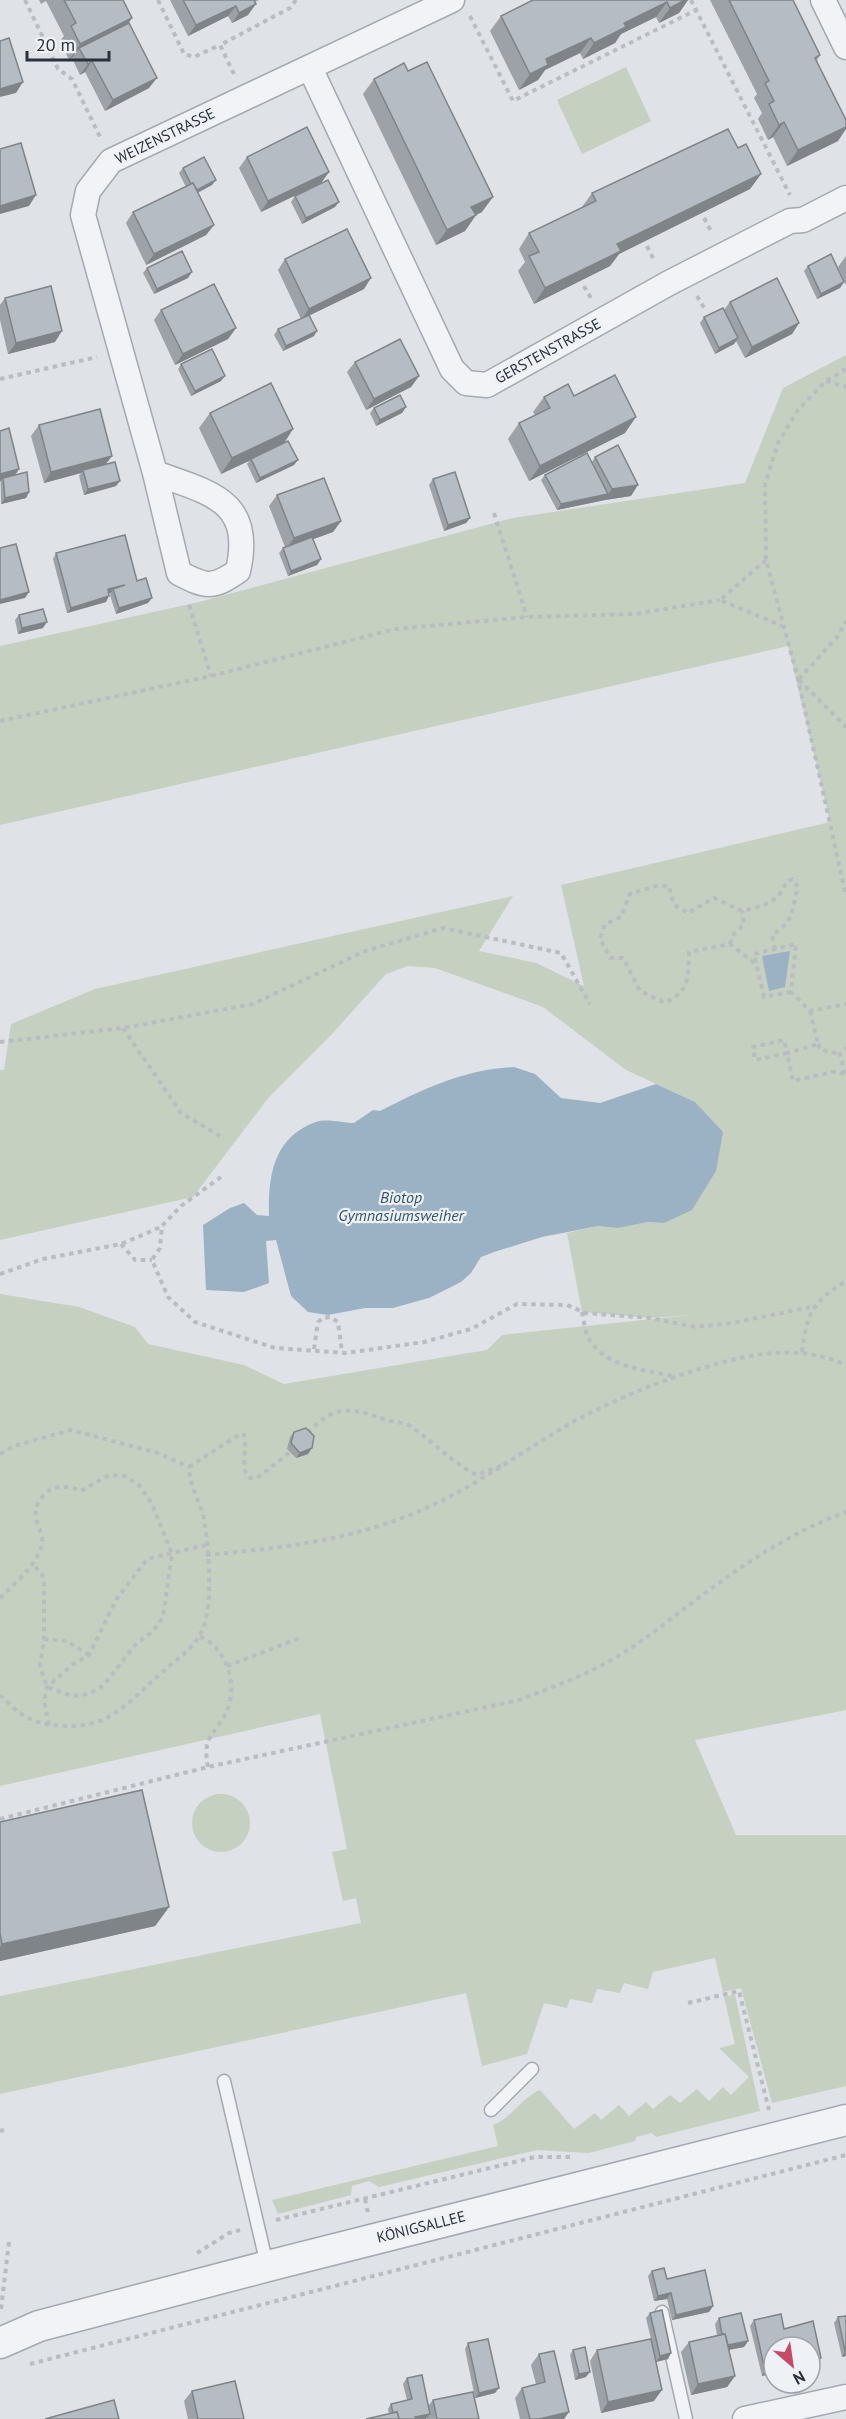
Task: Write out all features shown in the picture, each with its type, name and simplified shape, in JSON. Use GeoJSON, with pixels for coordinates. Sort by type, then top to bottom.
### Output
{"type":"FeatureCollection","features":[{"type":"Feature","properties":{"kind":"street"},"geometry":{"type":"LineString","coordinates":[[823,0],[846,47]]}},
{"type":"Feature","properties":{"kind":"street","name":"WEIZENSTRASSE"},"geometry":{"type":"LineString","coordinates":[[179,573],[155,473],[83,215],[88,191],[111,161],[245,97],[460,5]]}},
{"type":"Feature","properties":{"kind":"street","name":"GERSTENSTRASSE"},"geometry":{"type":"LineString","coordinates":[[310,68],[452,369],[466,383],[487,385],[669,283],[790,221],[803,220],[846,198]]}},
{"type":"Feature","properties":{"kind":"street"},"geometry":{"type":"LineString","coordinates":[[155,473],[203,490],[230,506],[239,527],[243,550],[238,571],[224,581],[202,585],[179,573]]}},
{"type":"Feature","properties":{"kind":"street","name":"KÖNIGSALLEE"},"geometry":{"type":"LineString","coordinates":[[0,2343],[39,2326],[846,2120]]}},
{"type":"Feature","properties":{"kind":"street"},"geometry":{"type":"LineString","coordinates":[[745,2419],[846,2397]]}},
{"type":"Feature","properties":{"kind":"lane"},"geometry":{"type":"LineString","coordinates":[[491,2110],[532,2069]]}},
{"type":"Feature","properties":{"kind":"lane"},"geometry":{"type":"LineString","coordinates":[[224,2081],[268,2266]]}},
{"type":"Feature","properties":{"kind":"lane"},"geometry":{"type":"LineString","coordinates":[[662,2312],[686,2419]]}},
{"type":"Feature","properties":{"kind":"path"},"geometry":{"type":"LineString","coordinates":[[25,0],[58,69],[72,79],[111,161]]}},
{"type":"Feature","properties":{"kind":"path"},"geometry":{"type":"LineString","coordinates":[[158,0],[184,54],[194,57],[290,8],[296,0]]}},
{"type":"Feature","properties":{"kind":"path"},"geometry":{"type":"LineString","coordinates":[[691,0],[803,220]]}},
{"type":"Feature","properties":{"kind":"path"},"geometry":{"type":"LineString","coordinates":[[460,5],[513,101],[696,10]]}},
{"type":"Feature","properties":{"kind":"path"},"geometry":{"type":"LineString","coordinates":[[220,45],[245,97]]}},
{"type":"Feature","properties":{"kind":"path"},"geometry":{"type":"LineString","coordinates":[[0,379],[121,351]]}},
{"type":"Feature","properties":{"kind":"path"},"geometry":{"type":"LineString","coordinates":[[846,369],[826,381],[798,410],[778,443],[765,484],[766,560],[798,679],[846,896]]}},
{"type":"Feature","properties":{"kind":"path"},"geometry":{"type":"LineString","coordinates":[[826,381],[846,387]]}},
{"type":"Feature","properties":{"kind":"path"},"geometry":{"type":"LineString","coordinates":[[494,513],[526,617]]}},
{"type":"Feature","properties":{"kind":"path"},"geometry":{"type":"LineString","coordinates":[[0,721],[211,676],[395,629],[526,617],[635,614],[720,600],[766,560]]}},
{"type":"Feature","properties":{"kind":"path"},"geometry":{"type":"LineString","coordinates":[[179,573],[211,676]]}},
{"type":"Feature","properties":{"kind":"path"},"geometry":{"type":"LineString","coordinates":[[720,600],[782,626]]}},
{"type":"Feature","properties":{"kind":"path"},"geometry":{"type":"LineString","coordinates":[[798,679],[838,636],[846,621]]}},
{"type":"Feature","properties":{"kind":"path"},"geometry":{"type":"LineString","coordinates":[[798,679],[846,727]]}},
{"type":"Feature","properties":{"kind":"path"},"geometry":{"type":"LineString","coordinates":[[754,963],[730,944],[689,952],[686,984],[682,994],[665,1003],[640,991],[623,958],[610,958],[600,939],[605,924],[621,917],[630,894],[656,886],[669,886],[674,904],[688,913],[714,898],[742,911],[768,903],[783,892],[786,882],[792,879],[798,886],[793,913],[786,926],[771,935],[775,950]]}},
{"type":"Feature","properties":{"kind":"path"},"geometry":{"type":"LineString","coordinates":[[730,944],[732,936],[741,930],[744,924],[742,911]]}},
{"type":"Feature","properties":{"kind":"path"},"geometry":{"type":"LineString","coordinates":[[0,1042],[123,1028],[253,1004],[365,951],[443,928],[561,953],[590,1004]]}},
{"type":"Feature","properties":{"kind":"path"},"geometry":{"type":"LineString","coordinates":[[796,944],[791,992],[764,997],[754,963],[754,954],[796,944]]}},
{"type":"Feature","properties":{"kind":"path"},"geometry":{"type":"LineString","coordinates":[[791,992],[810,1011],[821,1050],[840,1054]]}},
{"type":"Feature","properties":{"kind":"path"},"geometry":{"type":"LineString","coordinates":[[810,1011],[846,1004]]}},
{"type":"Feature","properties":{"kind":"path"},"geometry":{"type":"LineString","coordinates":[[123,1028],[181,1113],[220,1136]]}},
{"type":"Feature","properties":{"kind":"path"},"geometry":{"type":"LineString","coordinates":[[818,1044],[787,1053],[754,1060],[753,1047],[784,1040],[787,1053],[793,1081],[837,1071],[846,1075]]}},
{"type":"Feature","properties":{"kind":"path"},"geometry":{"type":"LineString","coordinates":[[840,1054],[846,1048]]}},
{"type":"Feature","properties":{"kind":"path"},"geometry":{"type":"LineString","coordinates":[[840,1054],[846,1075]]}},
{"type":"Feature","properties":{"kind":"path"},"geometry":{"type":"LineString","coordinates":[[0,1274],[43,1259],[121,1244],[162,1226],[181,1206],[221,1177]]}},
{"type":"Feature","properties":{"kind":"path"},"geometry":{"type":"LineString","coordinates":[[152,1260],[159,1248],[162,1226]]}},
{"type":"Feature","properties":{"kind":"path"},"geometry":{"type":"LineString","coordinates":[[121,1244],[135,1260],[152,1260]]}},
{"type":"Feature","properties":{"kind":"path"},"geometry":{"type":"LineString","coordinates":[[152,1260],[168,1297],[195,1322],[268,1347],[342,1352],[424,1342],[471,1329],[517,1304],[567,1305],[582,1312],[650,1318],[694,1327],[732,1323],[816,1306]]}},
{"type":"Feature","properties":{"kind":"path"},"geometry":{"type":"LineString","coordinates":[[802,1352],[806,1319],[825,1294],[846,1281]]}},
{"type":"Feature","properties":{"kind":"path"},"geometry":{"type":"LineString","coordinates":[[582,1312],[589,1339],[598,1350],[618,1363],[674,1376]]}},
{"type":"Feature","properties":{"kind":"path"},"geometry":{"type":"LineString","coordinates":[[314,1349],[318,1323],[323,1318],[330,1317],[338,1322],[342,1352]]}},
{"type":"Feature","properties":{"kind":"path"},"geometry":{"type":"LineString","coordinates":[[206,1555],[267,1550],[324,1540],[401,1519],[475,1485],[570,1424],[619,1398],[674,1376],[748,1355],[802,1352],[846,1365]]}},
{"type":"Feature","properties":{"kind":"path"},"geometry":{"type":"LineString","coordinates":[[307,1434],[331,1413],[343,1409],[360,1411],[412,1427],[454,1463],[477,1475],[514,1461]]}},
{"type":"Feature","properties":{"kind":"path"},"geometry":{"type":"LineString","coordinates":[[0,1454],[14,1446],[71,1430],[158,1453],[189,1467]]}},
{"type":"Feature","properties":{"kind":"path"},"geometry":{"type":"LineString","coordinates":[[189,1467],[240,1434],[244,1435],[246,1442],[245,1476],[257,1478],[299,1443]]}},
{"type":"Feature","properties":{"kind":"path"},"geometry":{"type":"LineString","coordinates":[[0,1695],[29,1719],[49,1725],[73,1725],[102,1720],[129,1703],[159,1674],[184,1657],[200,1636],[209,1597],[204,1520],[198,1498],[189,1479],[189,1467]]}},
{"type":"Feature","properties":{"kind":"path"},"geometry":{"type":"LineString","coordinates":[[0,1598],[33,1565],[43,1542],[35,1513],[39,1501],[50,1489],[64,1486],[81,1491],[109,1475],[125,1476],[140,1486],[152,1504],[172,1554],[163,1617],[153,1631],[135,1645],[104,1685],[89,1694],[72,1696],[47,1687]]}},
{"type":"Feature","properties":{"kind":"path"},"geometry":{"type":"LineString","coordinates":[[0,1819],[208,1767],[519,1700],[567,1682],[611,1660],[652,1634],[764,1551],[817,1522],[846,1512]]}},
{"type":"Feature","properties":{"kind":"path"},"geometry":{"type":"LineString","coordinates":[[47,1687],[72,1665],[89,1655],[116,1600],[147,1559],[206,1545]]}},
{"type":"Feature","properties":{"kind":"path"},"geometry":{"type":"LineString","coordinates":[[33,1565],[42,1574],[44,1583],[44,1639],[40,1665],[47,1687],[44,1701],[49,1725]]}},
{"type":"Feature","properties":{"kind":"path"},"geometry":{"type":"LineString","coordinates":[[200,1636],[212,1641],[227,1666],[232,1690],[228,1709],[212,1731],[205,1750],[208,1767]]}},
{"type":"Feature","properties":{"kind":"path"},"geometry":{"type":"LineString","coordinates":[[227,1666],[302,1637]]}},
{"type":"Feature","properties":{"kind":"path"},"geometry":{"type":"LineString","coordinates":[[44,1639],[67,1641],[89,1655]]}},
{"type":"Feature","properties":{"kind":"path"},"geometry":{"type":"LineString","coordinates":[[688,2003],[739,1991],[770,2113],[780,2110]]}},
{"type":"Feature","properties":{"kind":"path"},"geometry":{"type":"LineString","coordinates":[[20,2367],[846,2155]]}},
{"type":"Feature","properties":{"kind":"path"},"geometry":{"type":"LineString","coordinates":[[195,2254],[230,2233],[258,2224],[536,2157],[579,2157]]}},
{"type":"Feature","properties":{"kind":"path"},"geometry":{"type":"LineString","coordinates":[[9,2242],[1,2309],[13,2306]]}},
{"type":"Feature","properties":{"kind":"green space"},"geometry":{"type":"Polygon","coordinates":[[[626,67],[651,121],[582,154],[557,100],[626,67]]]}},
{"type":"Feature","properties":{"kind":"green space"},"geometry":{"type":"Polygon","coordinates":[[[846,355],[846,1710],[695,1740],[736,1835],[846,1835],[846,2086],[772,2103],[741,1988],[723,1992],[715,1958],[653,1972],[648,1989],[624,1983],[620,1993],[597,1989],[592,2003],[570,1999],[567,2008],[544,2003],[527,2054],[482,2066],[466,1993],[0,2094],[0,1996],[361,1923],[356,1898],[343,1901],[332,1852],[347,1849],[320,1714],[0,1786],[0,1294],[79,1307],[135,1327],[148,1344],[244,1365],[284,1384],[487,1350],[502,1335],[691,1315],[650,1318],[582,1312],[567,1233],[598,1226],[618,1228],[648,1222],[664,1223],[695,1102],[626,1070],[543,1007],[435,968],[408,966],[386,974],[332,1034],[269,1097],[193,1197],[0,1240],[0,1070],[4,1070],[11,1024],[95,989],[513,896],[479,951],[536,963],[584,986],[561,885],[830,822],[788,646],[0,825],[0,646],[199,602],[513,518],[745,483],[783,388],[846,355]]]}},
{"type":"Feature","properties":{"kind":"green space"},"geometry":{"type":"Polygon","coordinates":[[[215,1794],[227,1794],[242,1802],[250,1817],[250,1829],[242,1844],[227,1852],[215,1852],[200,1844],[192,1829],[192,1817],[200,1802],[215,1794]]]}},
{"type":"Feature","properties":{"kind":"green space"},"geometry":{"type":"Polygon","coordinates":[[[735,1994],[760,2111],[656,2137],[652,2133],[636,2137],[635,2141],[589,2153],[537,2150],[379,2187],[369,2181],[352,2186],[351,2195],[278,2214],[272,2200],[498,2146],[493,2125],[506,2118],[527,2098],[540,2090],[574,2129],[595,2113],[601,2120],[619,2105],[629,2116],[646,2102],[653,2109],[670,2095],[680,2103],[697,2089],[709,2101],[723,2087],[731,2095],[749,2077],[719,2048],[735,2044],[724,1997],[735,1994]]]}},
{"type":"Feature","properties":{"kind":"water"},"geometry":{"type":"Polygon","coordinates":[[[790,951],[785,987],[769,991],[762,956],[790,951]]]}},
{"type":"Feature","properties":{"kind":"water","name":"Biotop Gymnasiumsweiher"},"geometry":{"type":"Polygon","coordinates":[[[514,1067],[535,1074],[561,1098],[600,1103],[656,1084],[695,1102],[723,1132],[716,1171],[692,1210],[664,1223],[648,1222],[618,1228],[598,1226],[542,1237],[494,1252],[481,1257],[471,1273],[461,1282],[429,1298],[393,1308],[365,1308],[328,1315],[308,1312],[291,1296],[276,1240],[266,1241],[269,1283],[244,1292],[206,1290],[203,1225],[230,1208],[244,1203],[257,1215],[269,1216],[270,1187],[276,1160],[290,1138],[302,1129],[320,1121],[354,1123],[373,1110],[380,1111],[445,1081],[478,1072],[514,1067]]]}},
{"type":"Feature","properties":{"kind":"building"},"geometry":{"type":"Polygon","coordinates":[[[64,0],[123,0],[132,18],[80,44],[71,26],[76,23],[64,0]]]}},
{"type":"Feature","properties":{"kind":"building"},"geometry":{"type":"Polygon","coordinates":[[[183,0],[254,0],[256,4],[239,13],[236,6],[196,25],[183,0]]]}},
{"type":"Feature","properties":{"kind":"building"},"geometry":{"type":"Polygon","coordinates":[[[533,0],[685,0],[670,8],[667,2],[624,23],[626,27],[594,43],[591,38],[546,59],[548,65],[530,74],[501,16],[533,0]]]}},
{"type":"Feature","properties":{"kind":"building"},"geometry":{"type":"Polygon","coordinates":[[[729,0],[793,0],[820,55],[815,58],[846,120],[846,127],[798,150],[784,122],[779,125],[769,104],[774,101],[765,83],[769,81],[729,0]]]}},
{"type":"Feature","properties":{"kind":"building"},"geometry":{"type":"Polygon","coordinates":[[[129,23],[157,78],[113,100],[92,61],[88,64],[79,48],[129,23]]]}},
{"type":"Feature","properties":{"kind":"building"},"geometry":{"type":"Polygon","coordinates":[[[9,38],[23,82],[0,89],[0,41],[9,38]]]}},
{"type":"Feature","properties":{"kind":"building"},"geometry":{"type":"Polygon","coordinates":[[[427,62],[493,197],[471,207],[476,215],[447,230],[374,79],[404,63],[408,71],[427,62]]]}},
{"type":"Feature","properties":{"kind":"building"},"geometry":{"type":"Polygon","coordinates":[[[307,127],[329,172],[268,201],[247,157],[307,127]]]}},
{"type":"Feature","properties":{"kind":"building"},"geometry":{"type":"Polygon","coordinates":[[[728,129],[738,148],[746,144],[761,174],[617,244],[621,251],[545,288],[529,256],[539,252],[529,233],[596,201],[592,193],[728,129]]]}},
{"type":"Feature","properties":{"kind":"building"},"geometry":{"type":"Polygon","coordinates":[[[21,143],[36,195],[0,206],[0,149],[21,143]]]}},
{"type":"Feature","properties":{"kind":"building"},"geometry":{"type":"Polygon","coordinates":[[[204,157],[216,180],[197,190],[193,183],[191,184],[183,168],[204,157]]]}},
{"type":"Feature","properties":{"kind":"building"},"geometry":{"type":"Polygon","coordinates":[[[328,180],[339,202],[306,218],[295,196],[328,180]]]}},
{"type":"Feature","properties":{"kind":"building"},"geometry":{"type":"Polygon","coordinates":[[[193,183],[214,225],[154,254],[133,212],[193,183]]]}},
{"type":"Feature","properties":{"kind":"building"},"geometry":{"type":"Polygon","coordinates":[[[347,229],[371,278],[309,309],[285,259],[347,229]]]}},
{"type":"Feature","properties":{"kind":"building"},"geometry":{"type":"Polygon","coordinates":[[[182,251],[192,272],[157,289],[147,268],[182,251]]]}},
{"type":"Feature","properties":{"kind":"building"},"geometry":{"type":"Polygon","coordinates":[[[831,254],[844,282],[821,294],[808,266],[831,254]]]}},
{"type":"Feature","properties":{"kind":"building"},"geometry":{"type":"Polygon","coordinates":[[[777,278],[799,323],[752,347],[730,302],[777,278]]]}},
{"type":"Feature","properties":{"kind":"building"},"geometry":{"type":"Polygon","coordinates":[[[214,284],[236,328],[183,354],[161,310],[214,284]]]}},
{"type":"Feature","properties":{"kind":"building"},"geometry":{"type":"Polygon","coordinates":[[[51,286],[62,331],[16,343],[5,298],[51,286]]]}},
{"type":"Feature","properties":{"kind":"building"},"geometry":{"type":"Polygon","coordinates":[[[723,308],[738,338],[719,348],[704,317],[723,308]]]}},
{"type":"Feature","properties":{"kind":"building"},"geometry":{"type":"Polygon","coordinates":[[[309,315],[317,331],[286,346],[278,329],[309,315]]]}},
{"type":"Feature","properties":{"kind":"building"},"geometry":{"type":"Polygon","coordinates":[[[400,339],[419,376],[374,399],[355,362],[400,339]]]}},
{"type":"Feature","properties":{"kind":"building"},"geometry":{"type":"Polygon","coordinates":[[[212,349],[225,376],[195,391],[181,364],[212,349]]]}},
{"type":"Feature","properties":{"kind":"building"},"geometry":{"type":"Polygon","coordinates":[[[615,375],[636,417],[540,466],[519,423],[550,408],[544,397],[568,384],[574,396],[615,375]]]}},
{"type":"Feature","properties":{"kind":"building"},"geometry":{"type":"Polygon","coordinates":[[[271,383],[293,429],[232,458],[210,413],[271,383]]]}},
{"type":"Feature","properties":{"kind":"building"},"geometry":{"type":"Polygon","coordinates":[[[400,395],[406,407],[380,420],[374,408],[400,395]]]}},
{"type":"Feature","properties":{"kind":"building"},"geometry":{"type":"Polygon","coordinates":[[[100,409],[112,456],[51,472],[39,425],[100,409]]]}},
{"type":"Feature","properties":{"kind":"building"},"geometry":{"type":"Polygon","coordinates":[[[9,428],[19,469],[0,474],[0,431],[9,428]]]}},
{"type":"Feature","properties":{"kind":"building"},"geometry":{"type":"Polygon","coordinates":[[[288,441],[298,460],[260,478],[251,459],[288,441]]]}},
{"type":"Feature","properties":{"kind":"building"},"geometry":{"type":"Polygon","coordinates":[[[618,445],[638,485],[612,489],[595,457],[618,445]]]}},
{"type":"Feature","properties":{"kind":"building"},"geometry":{"type":"Polygon","coordinates":[[[587,453],[608,494],[561,504],[545,475],[587,453]]]}},
{"type":"Feature","properties":{"kind":"building"},"geometry":{"type":"Polygon","coordinates":[[[115,462],[120,481],[88,489],[83,470],[115,462]]]}},
{"type":"Feature","properties":{"kind":"building"},"geometry":{"type":"Polygon","coordinates":[[[27,472],[29,492],[5,498],[3,478],[27,472]]]}},
{"type":"Feature","properties":{"kind":"building"},"geometry":{"type":"Polygon","coordinates":[[[455,472],[470,518],[448,525],[433,479],[455,472]]]}},
{"type":"Feature","properties":{"kind":"building"},"geometry":{"type":"Polygon","coordinates":[[[324,478],[341,521],[294,538],[277,495],[324,478]]]}},
{"type":"Feature","properties":{"kind":"building"},"geometry":{"type":"Polygon","coordinates":[[[125,535],[137,581],[146,578],[152,598],[119,608],[113,589],[125,585],[108,589],[109,596],[71,608],[56,553],[125,535]]]}},
{"type":"Feature","properties":{"kind":"building"},"geometry":{"type":"Polygon","coordinates":[[[312,537],[321,559],[291,571],[283,548],[312,537]]]}},
{"type":"Feature","properties":{"kind":"building"},"geometry":{"type":"Polygon","coordinates":[[[16,544],[29,592],[0,600],[0,548],[16,544]]]}},
{"type":"Feature","properties":{"kind":"building"},"geometry":{"type":"Polygon","coordinates":[[[43,609],[47,622],[22,628],[19,615],[43,609]]]}},
{"type":"Feature","properties":{"kind":"building"},"geometry":{"type":"Polygon","coordinates":[[[306,1428],[314,1436],[312,1448],[300,1453],[291,1443],[294,1432],[306,1428]]]}},
{"type":"Feature","properties":{"kind":"building"},"geometry":{"type":"Polygon","coordinates":[[[142,1790],[169,1907],[2,1944],[0,1933],[0,1822],[142,1790]]]}},
{"type":"Feature","properties":{"kind":"building"},"geometry":{"type":"Polygon","coordinates":[[[664,2268],[667,2279],[705,2270],[713,2306],[676,2315],[671,2293],[658,2296],[652,2271],[664,2268]]]}},
{"type":"Feature","properties":{"kind":"building"},"geometry":{"type":"Polygon","coordinates":[[[662,2310],[671,2353],[660,2356],[650,2313],[662,2310]]]}},
{"type":"Feature","properties":{"kind":"building"},"geometry":{"type":"Polygon","coordinates":[[[741,2313],[748,2341],[728,2345],[725,2334],[722,2334],[719,2318],[741,2313]]]}},
{"type":"Feature","properties":{"kind":"building"},"geometry":{"type":"Polygon","coordinates":[[[781,2314],[784,2329],[813,2321],[816,2335],[762,2335],[762,2357],[754,2320],[781,2314]]]}},
{"type":"Feature","properties":{"kind":"building"},"geometry":{"type":"Polygon","coordinates":[[[846,2316],[846,2351],[845,2351],[838,2317],[846,2316]]]}},
{"type":"Feature","properties":{"kind":"building"},"geometry":{"type":"Polygon","coordinates":[[[725,2334],[735,2376],[698,2384],[689,2342],[725,2334]]]}},
{"type":"Feature","properties":{"kind":"building"},"geometry":{"type":"Polygon","coordinates":[[[488,2339],[499,2388],[479,2393],[468,2343],[488,2339]]]}},
{"type":"Feature","properties":{"kind":"building"},"geometry":{"type":"Polygon","coordinates":[[[651,2339],[662,2390],[608,2402],[597,2350],[651,2339]]]}},
{"type":"Feature","properties":{"kind":"building"},"geometry":{"type":"Polygon","coordinates":[[[585,2347],[590,2372],[579,2374],[573,2350],[585,2347]]]}},
{"type":"Feature","properties":{"kind":"building"},"geometry":{"type":"Polygon","coordinates":[[[554,2351],[569,2412],[530,2419],[522,2388],[545,2382],[539,2354],[554,2351]]]}},
{"type":"Feature","properties":{"kind":"building"},"geometry":{"type":"Polygon","coordinates":[[[422,2375],[430,2414],[415,2417],[416,2419],[399,2419],[397,2412],[393,2413],[391,2404],[412,2399],[407,2378],[422,2375]]]}},
{"type":"Feature","properties":{"kind":"building"},"geometry":{"type":"Polygon","coordinates":[[[235,2381],[244,2419],[198,2419],[192,2391],[235,2381]]]}},
{"type":"Feature","properties":{"kind":"building"},"geometry":{"type":"Polygon","coordinates":[[[473,2392],[479,2419],[437,2419],[433,2400],[473,2392]]]}},
{"type":"Feature","properties":{"kind":"building"},"geometry":{"type":"Polygon","coordinates":[[[114,2400],[119,2419],[45,2419],[114,2400]]]}},
{"type":"Feature","properties":{"kind":"building"},"geometry":{"type":"Polygon","coordinates":[[[397,2412],[399,2419],[366,2419],[397,2412]]]}}]}
